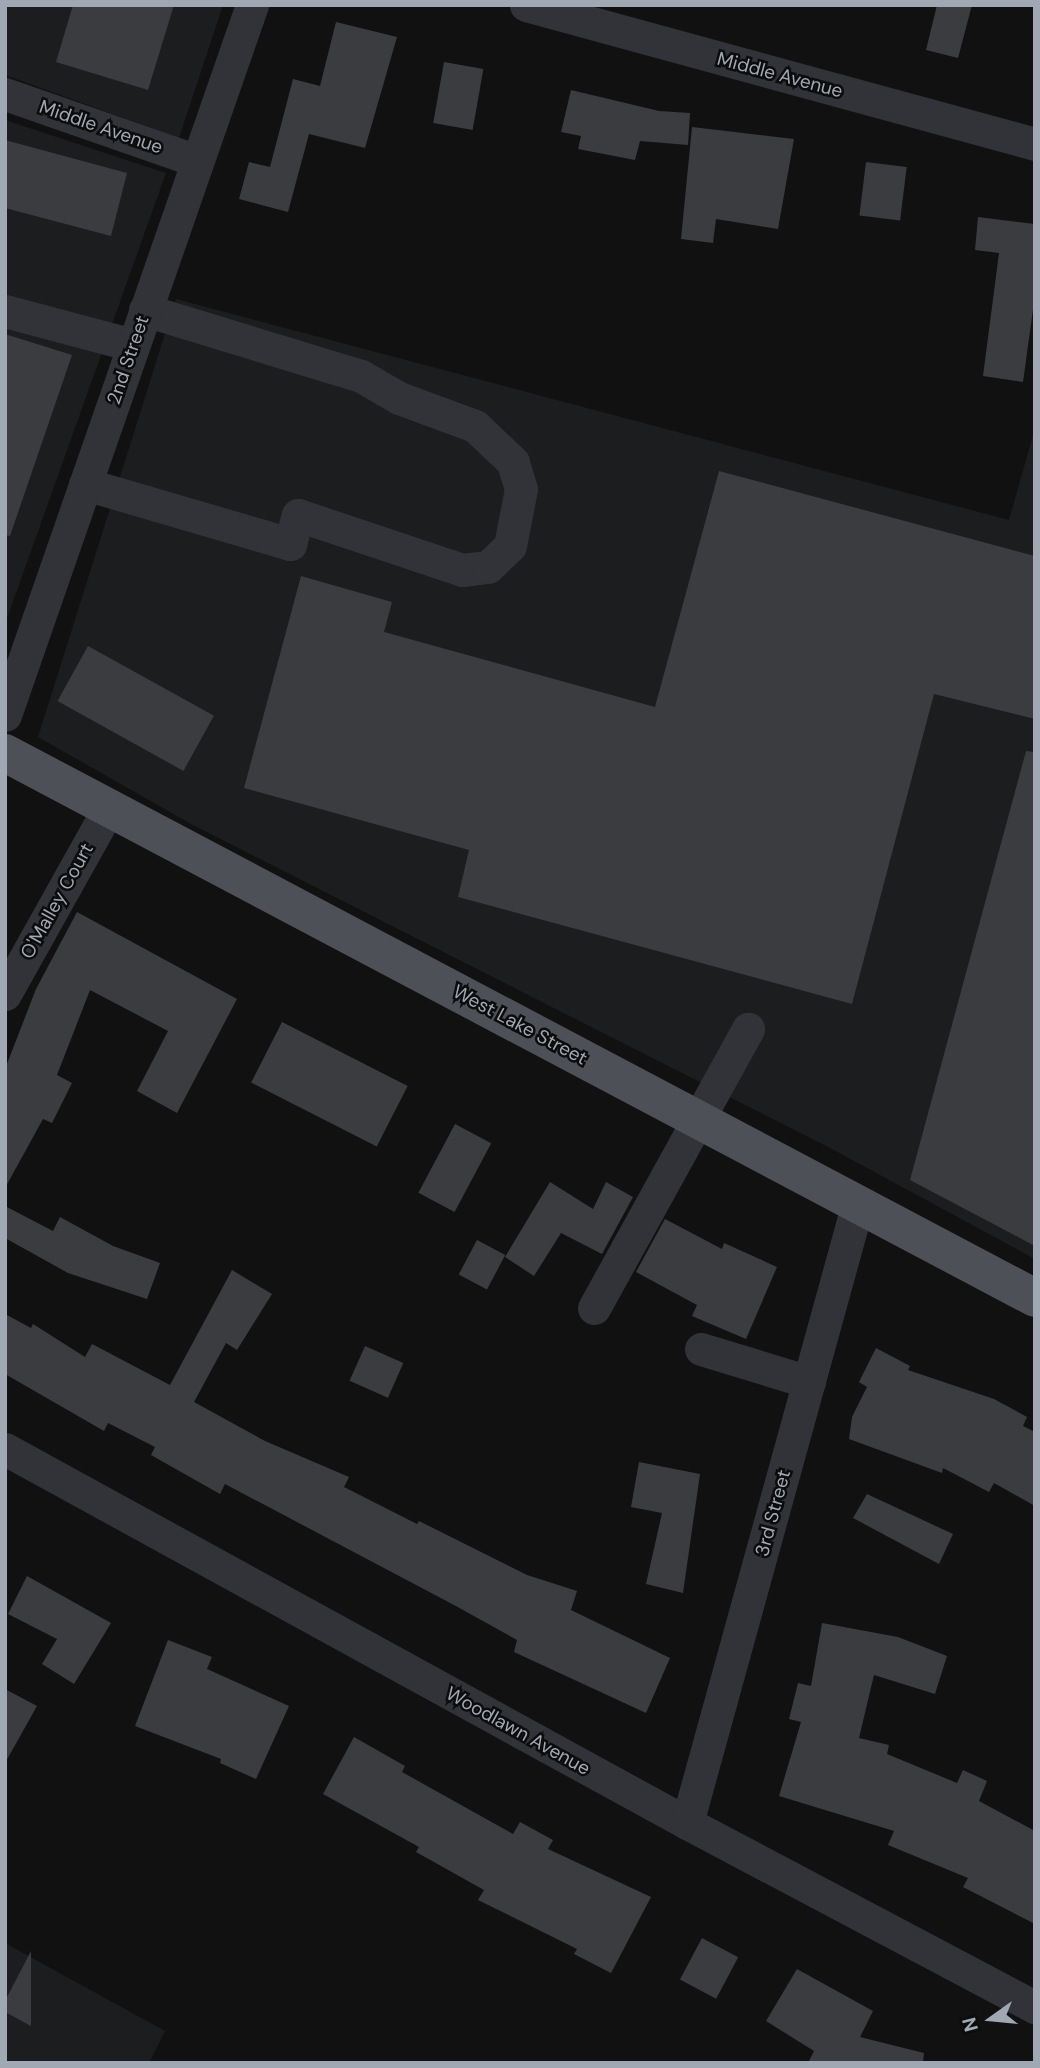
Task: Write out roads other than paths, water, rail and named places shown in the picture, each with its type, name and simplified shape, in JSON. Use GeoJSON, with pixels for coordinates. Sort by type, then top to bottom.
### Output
{"type":"FeatureCollection","features":[{"type":"Feature","properties":{"kind":"main road","name":"West Lake Street"},"geometry":{"type":"LineString","coordinates":[[5,753],[1035,1298]]}},
{"type":"Feature","properties":{"kind":"street","name":"2nd Street"},"geometry":{"type":"LineString","coordinates":[[5,715],[251,5]]}},
{"type":"Feature","properties":{"kind":"street","name":"Middle Avenue"},"geometry":{"type":"LineString","coordinates":[[526,5],[1035,144]]}},
{"type":"Feature","properties":{"kind":"street","name":"Middle Avenue"},"geometry":{"type":"LineString","coordinates":[[5,94],[197,161]]}},
{"type":"Feature","properties":{"kind":"street"},"geometry":{"type":"LineString","coordinates":[[85,484],[290,544],[298,515],[463,570],[488,567],[510,546],[521,489],[516,471],[513,462],[475,426],[399,398],[361,376],[145,310]]}},
{"type":"Feature","properties":{"kind":"street"},"geometry":{"type":"LineString","coordinates":[[5,311],[133,345]]}},
{"type":"Feature","properties":{"kind":"street","name":"O'Malley Court"},"geometry":{"type":"LineString","coordinates":[[5,994],[109,808]]}},
{"type":"Feature","properties":{"kind":"street"},"geometry":{"type":"LineString","coordinates":[[594,1308],[748,1030]]}},
{"type":"Feature","properties":{"kind":"street","name":"3rd Street"},"geometry":{"type":"LineString","coordinates":[[687,1823],[858,1203]]}},
{"type":"Feature","properties":{"kind":"street"},"geometry":{"type":"LineString","coordinates":[[701,1349],[809,1382]]}},
{"type":"Feature","properties":{"kind":"street","name":"Woodlawn Avenue"},"geometry":{"type":"LineString","coordinates":[[5,1449],[687,1823],[1035,2007]]}}]}
